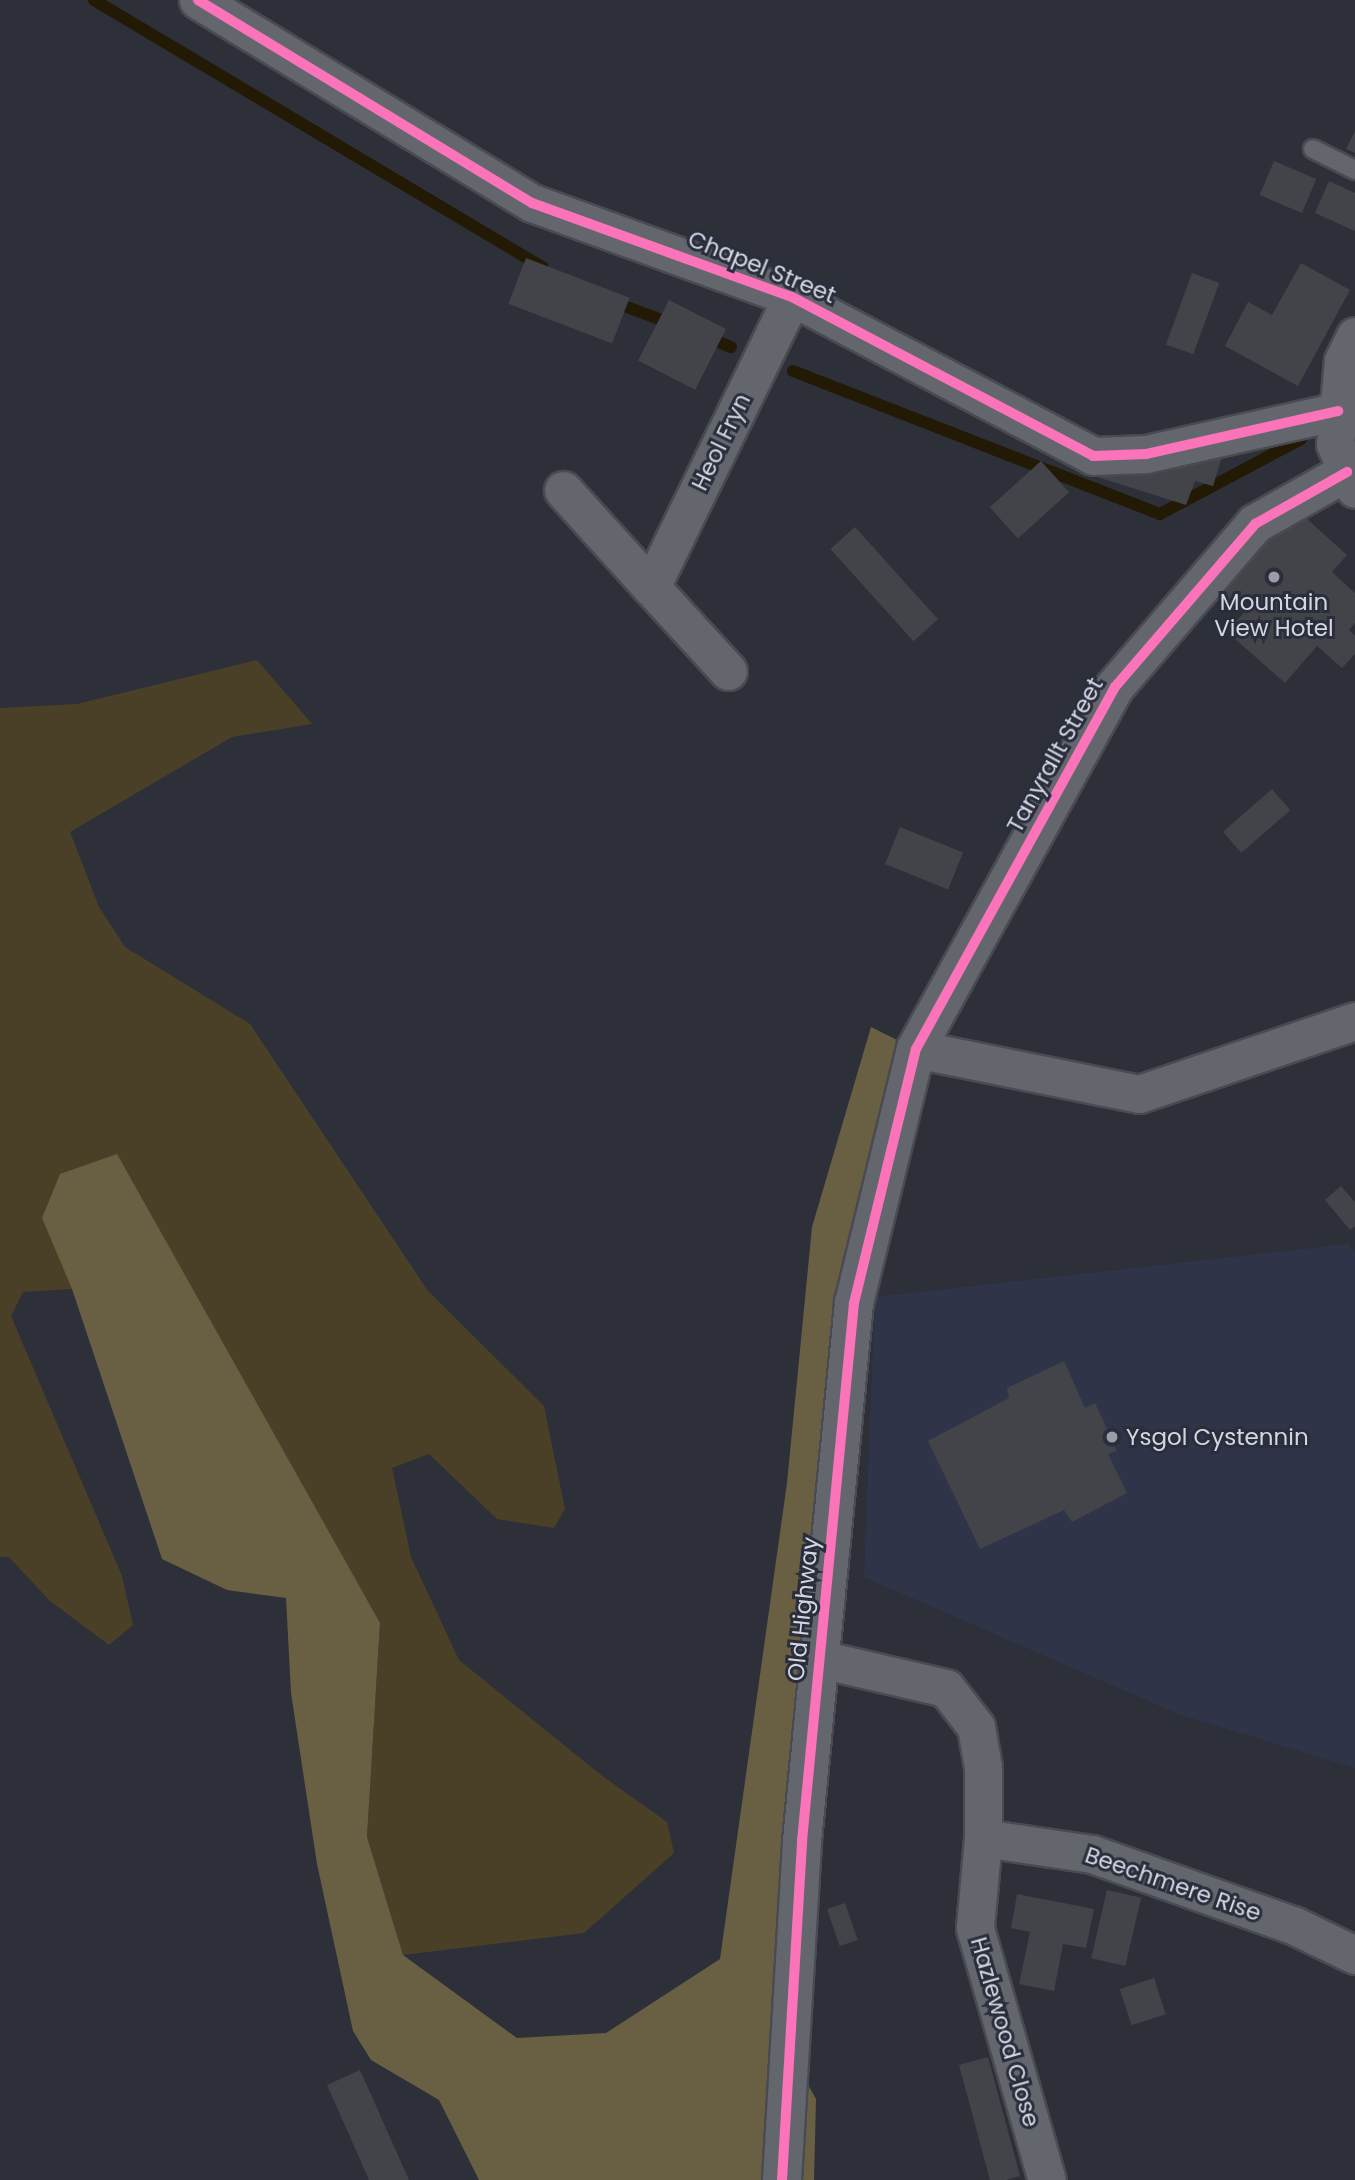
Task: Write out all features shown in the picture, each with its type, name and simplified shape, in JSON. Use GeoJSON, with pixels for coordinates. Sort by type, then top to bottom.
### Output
{"type":"FeatureCollection","features":[{"type":"Feature","properties":{"kind":"street","name":"Chapel Street"},"geometry":{"type":"LineString","coordinates":[[198,0],[532,203],[792,297],[1094,456],[1146,454],[1338,411]]}},
{"type":"Feature","properties":{"kind":"street","name":"Heol Fryn"},"geometry":{"type":"LineString","coordinates":[[651,587],[792,297]]}},
{"type":"Feature","properties":{"kind":"street"},"geometry":{"type":"LineString","coordinates":[[1351,481],[1335,444],[1343,361],[1355,335]]}},
{"type":"Feature","properties":{"kind":"street","name":"Tanyrallt Street"},"geometry":{"type":"LineString","coordinates":[[916,1049],[1115,687],[1255,524],[1351,481]]}},
{"type":"Feature","properties":{"kind":"street"},"geometry":{"type":"LineString","coordinates":[[563,490],[728,671]]}},
{"type":"Feature","properties":{"kind":"street"},"geometry":{"type":"LineString","coordinates":[[916,1049],[1139,1094],[1355,1021]]}},
{"type":"Feature","properties":{"kind":"street","name":"Old Highway"},"geometry":{"type":"LineString","coordinates":[[782,2180],[802,1841],[854,1303],[916,1049]]}},
{"type":"Feature","properties":{"kind":"street","name":"Hazlewood Close"},"geometry":{"type":"LineString","coordinates":[[820,1659],[946,1688],[976,1727],[983,1767],[983,1838],[975,1928],[1046,2180]]}},
{"type":"Feature","properties":{"kind":"street","name":"Beechmere Rise"},"geometry":{"type":"LineString","coordinates":[[983,1838],[1091,1854],[1293,1926],[1355,1955]]}},
{"type":"Feature","properties":{"kind":"lane"},"geometry":{"type":"LineString","coordinates":[[1313,149],[1355,170]]}},
{"type":"Feature","properties":{"kind":"shaded area"},"geometry":{"type":"Polygon","coordinates":[[[257,660],[312,724],[232,737],[70,832],[99,907],[125,947],[250,1024],[428,1291],[544,1406],[565,1509],[554,1528],[497,1519],[429,1454],[392,1468],[411,1557],[459,1660],[601,1775],[667,1822],[674,1853],[584,1933],[403,1955],[367,1837],[380,1623],[317,1516],[72,1289],[23,1292],[11,1316],[122,1576],[133,1625],[109,1645],[50,1601],[9,1557],[0,1557],[0,708],[77,704],[257,660]]]}},
{"type":"Feature","properties":{"kind":"shaded area"},"geometry":{"type":"Polygon","coordinates":[[[871,1027],[903,1043],[766,2180],[479,2180],[439,2100],[371,2060],[353,2031],[317,1864],[291,1693],[286,1598],[227,1590],[162,1559],[72,1289],[42,1218],[60,1174],[117,1154],[380,1623],[367,1837],[403,1955],[517,2038],[606,2033],[720,1959],[787,1483],[812,1227],[871,1027]]]}},
{"type":"Feature","properties":{"kind":"shaded area","name":"Ysgol Cystennin"},"geometry":{"type":"Polygon","coordinates":[[[1349,1244],[1355,1253],[1355,1768],[1178,1714],[864,1577],[875,1297],[1349,1244]]]}},
{"type":"Feature","properties":{"kind":"shaded area"},"geometry":{"type":"Polygon","coordinates":[[[807,2083],[816,2099],[814,2180],[801,2180],[807,2083]]]}},
{"type":"Feature","properties":{"kind":"building"},"geometry":{"type":"Polygon","coordinates":[[[1355,131],[1355,153],[1346,149],[1355,131]]]}},
{"type":"Feature","properties":{"kind":"building"},"geometry":{"type":"Polygon","coordinates":[[[1274,161],[1316,179],[1302,213],[1260,195],[1274,161]]]}},
{"type":"Feature","properties":{"kind":"building"},"geometry":{"type":"Polygon","coordinates":[[[1329,181],[1355,193],[1355,231],[1315,213],[1329,181]]]}},
{"type":"Feature","properties":{"kind":"building"},"geometry":{"type":"Polygon","coordinates":[[[526,258],[630,298],[612,344],[508,304],[526,258]]]}},
{"type":"Feature","properties":{"kind":"building"},"geometry":{"type":"Polygon","coordinates":[[[1301,263],[1350,290],[1298,386],[1225,346],[1248,302],[1272,315],[1301,263]]]}},
{"type":"Feature","properties":{"kind":"building"},"geometry":{"type":"Polygon","coordinates":[[[1192,273],[1219,283],[1193,354],[1166,344],[1192,273]]]}},
{"type":"Feature","properties":{"kind":"building"},"geometry":{"type":"Polygon","coordinates":[[[669,300],[726,329],[695,390],[638,361],[669,300]]]}},
{"type":"Feature","properties":{"kind":"building"},"geometry":{"type":"Polygon","coordinates":[[[1105,443],[1180,467],[1186,446],[1222,457],[1213,486],[1195,481],[1186,505],[1094,476],[1105,443]]]}},
{"type":"Feature","properties":{"kind":"building"},"geometry":{"type":"Polygon","coordinates":[[[1041,461],[1069,492],[1018,538],[990,507],[1041,461]]]}},
{"type":"Feature","properties":{"kind":"building"},"geometry":{"type":"Polygon","coordinates":[[[1296,509],[1347,555],[1332,572],[1355,593],[1355,623],[1349,630],[1355,636],[1355,654],[1342,668],[1317,646],[1285,683],[1227,632],[1253,602],[1245,595],[1231,610],[1217,598],[1296,509]]]}},
{"type":"Feature","properties":{"kind":"building"},"geometry":{"type":"Polygon","coordinates":[[[855,527],[938,619],[913,641],[830,549],[855,527]]]}},
{"type":"Feature","properties":{"kind":"building"},"geometry":{"type":"Polygon","coordinates":[[[1272,789],[1290,810],[1241,853],[1223,832],[1272,789]]]}},
{"type":"Feature","properties":{"kind":"building"},"geometry":{"type":"Polygon","coordinates":[[[900,827],[963,852],[948,890],[885,864],[900,827]]]}},
{"type":"Feature","properties":{"kind":"building"},"geometry":{"type":"Polygon","coordinates":[[[1341,1186],[1355,1202],[1355,1226],[1350,1230],[1325,1200],[1341,1186]]]}},
{"type":"Feature","properties":{"kind":"building"},"geometry":{"type":"Polygon","coordinates":[[[1064,1361],[1085,1408],[1095,1403],[1117,1451],[1108,1454],[1127,1493],[1072,1522],[1064,1510],[980,1549],[928,1441],[1009,1398],[1007,1388],[1064,1361]]]}},
{"type":"Feature","properties":{"kind":"building"},"geometry":{"type":"Polygon","coordinates":[[[1107,1890],[1141,1898],[1125,1966],[1091,1958],[1107,1890]]]}},
{"type":"Feature","properties":{"kind":"building"},"geometry":{"type":"Polygon","coordinates":[[[1017,1894],[1094,1909],[1086,1948],[1063,1944],[1054,1991],[1019,1984],[1030,1932],[1011,1928],[1017,1894]]]}},
{"type":"Feature","properties":{"kind":"building"},"geometry":{"type":"Polygon","coordinates":[[[845,1903],[858,1940],[840,1946],[827,1909],[845,1903]]]}},
{"type":"Feature","properties":{"kind":"building"},"geometry":{"type":"Polygon","coordinates":[[[1154,1978],[1166,2014],[1132,2025],[1120,1989],[1154,1978]]]}},
{"type":"Feature","properties":{"kind":"building"},"geometry":{"type":"Polygon","coordinates":[[[988,2057],[1020,2176],[1006,2180],[990,2180],[959,2065],[988,2057]]]}},
{"type":"Feature","properties":{"kind":"building"},"geometry":{"type":"Polygon","coordinates":[[[360,2070],[409,2180],[369,2180],[327,2085],[360,2070]]]}},
{"type":"Feature","properties":{"kind":"waterway"},"geometry":{"type":"LineString","coordinates":[[94,0],[542,267]]}},
{"type":"Feature","properties":{"kind":"waterway"},"geometry":{"type":"LineString","coordinates":[[611,301],[673,324]]}},
{"type":"Feature","properties":{"kind":"waterway"},"geometry":{"type":"LineString","coordinates":[[706,337],[731,347]]}},
{"type":"Feature","properties":{"kind":"waterway"},"geometry":{"type":"LineString","coordinates":[[793,371],[1160,514],[1301,439]]}},
{"type":"Feature","properties":{"kind":"cycle path"},"geometry":{"type":"LineString","coordinates":[[198,0],[532,203],[792,297],[1093,456],[1146,454],[1338,411]]}},
{"type":"Feature","properties":{"kind":"cycle path"},"geometry":{"type":"LineString","coordinates":[[782,2180],[802,1841],[854,1303],[916,1049],[1115,687],[1255,524],[1347,472]]}},
{"type":"Feature","properties":{"kind":"place","name":"Mountain View Hotel"},"geometry":{"type":"Point","coordinates":[1274,577]}},
{"type":"Feature","properties":{"kind":"place","name":"Ysgol Cystennin"},"geometry":{"type":"Point","coordinates":[1112,1437]}}]}
